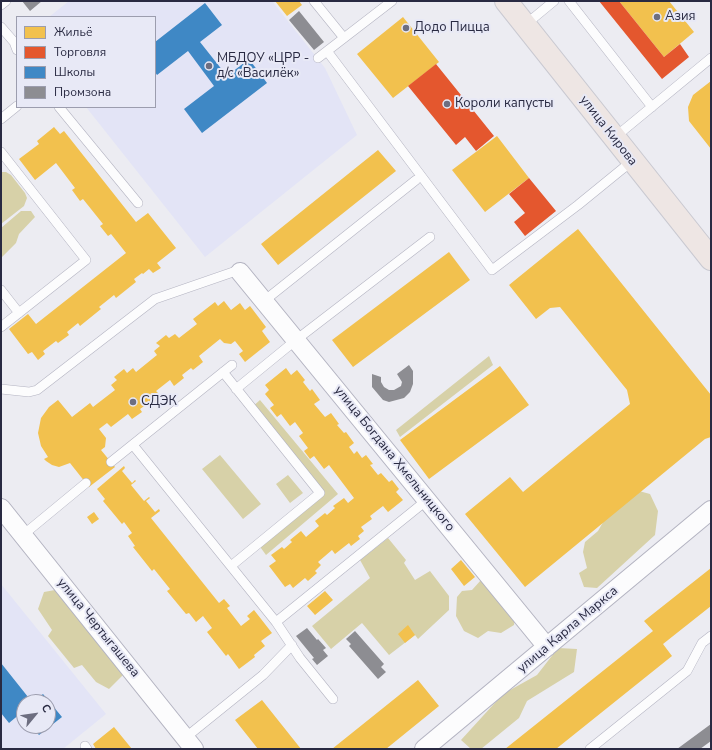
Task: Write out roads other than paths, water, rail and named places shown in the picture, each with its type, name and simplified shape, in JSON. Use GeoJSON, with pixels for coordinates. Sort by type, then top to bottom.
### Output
{"type":"FeatureCollection","features":[{"type":"Feature","properties":{"kind":"main road","name":"улица Кирова"},"geometry":{"type":"LineString","coordinates":[[506,1],[711,260]]}},
{"type":"Feature","properties":{"kind":"street","name":"улица Богдана Хмельницкого"},"geometry":{"type":"LineString","coordinates":[[240,272],[547,647]]}},
{"type":"Feature","properties":{"kind":"street","name":"улица Чертыгашева"},"geometry":{"type":"LineString","coordinates":[[1,508],[190,744]]}},
{"type":"Feature","properties":{"kind":"street","name":"улица Карла Маркса"},"geometry":{"type":"LineString","coordinates":[[424,749],[711,510]]}},
{"type":"Feature","properties":{"kind":"lane"},"geometry":{"type":"LineString","coordinates":[[1,5],[6,1]]}},
{"type":"Feature","properties":{"kind":"lane"},"geometry":{"type":"LineString","coordinates":[[314,1],[344,38]]}},
{"type":"Feature","properties":{"kind":"lane"},"geometry":{"type":"LineString","coordinates":[[318,58],[392,1]]}},
{"type":"Feature","properties":{"kind":"lane"},"geometry":{"type":"LineString","coordinates":[[525,25],[554,1]]}},
{"type":"Feature","properties":{"kind":"lane"},"geometry":{"type":"LineString","coordinates":[[569,1],[652,107]]}},
{"type":"Feature","properties":{"kind":"lane"},"geometry":{"type":"LineString","coordinates":[[1,27],[14,42],[16,47]]}},
{"type":"Feature","properties":{"kind":"lane"},"geometry":{"type":"LineString","coordinates":[[327,51],[492,270],[578,205],[632,161]]}},
{"type":"Feature","properties":{"kind":"lane"},"geometry":{"type":"LineString","coordinates":[[614,138],[711,58]]}},
{"type":"Feature","properties":{"kind":"lane"},"geometry":{"type":"LineString","coordinates":[[1,119],[16,107]]}},
{"type":"Feature","properties":{"kind":"lane"},"geometry":{"type":"LineString","coordinates":[[60,108],[138,203]]}},
{"type":"Feature","properties":{"kind":"lane"},"geometry":{"type":"LineString","coordinates":[[1,152],[86,260],[1,327]]}},
{"type":"Feature","properties":{"kind":"lane"},"geometry":{"type":"LineString","coordinates":[[264,301],[416,180]]}},
{"type":"Feature","properties":{"kind":"lane"},"geometry":{"type":"LineString","coordinates":[[236,389],[296,340],[430,238]]}},
{"type":"Feature","properties":{"kind":"lane"},"geometry":{"type":"LineString","coordinates":[[1,389],[29,392],[37,390],[155,299],[236,271],[240,272]]}},
{"type":"Feature","properties":{"kind":"lane"},"geometry":{"type":"LineString","coordinates":[[1,290],[19,313]]}},
{"type":"Feature","properties":{"kind":"lane"},"geometry":{"type":"LineString","coordinates":[[111,462],[232,365]]}},
{"type":"Feature","properties":{"kind":"lane"},"geometry":{"type":"LineString","coordinates":[[223,372],[320,494],[230,566]]}},
{"type":"Feature","properties":{"kind":"lane"},"geometry":{"type":"LineString","coordinates":[[133,445],[276,622],[300,658],[333,699]]}},
{"type":"Feature","properties":{"kind":"lane"},"geometry":{"type":"LineString","coordinates":[[23,535],[86,483]]}},
{"type":"Feature","properties":{"kind":"lane"},"geometry":{"type":"LineString","coordinates":[[276,622],[427,500]]}},
{"type":"Feature","properties":{"kind":"lane"},"geometry":{"type":"LineString","coordinates":[[590,749],[687,671],[702,643],[711,636]]}},
{"type":"Feature","properties":{"kind":"lane"},"geometry":{"type":"LineString","coordinates":[[190,744],[263,675],[292,645]]}},
{"type":"Feature","properties":{"kind":"place","name":"Азия"},"geometry":{"type":"Point","coordinates":[657,17]}},
{"type":"Feature","properties":{"kind":"place","name":"Додо Пицца"},"geometry":{"type":"Point","coordinates":[406,28]}},
{"type":"Feature","properties":{"kind":"place","name":"МБДОУ «ЦРР - д/с «Василёк»"},"geometry":{"type":"Point","coordinates":[209,66]}},
{"type":"Feature","properties":{"kind":"place","name":"Короли капусты"},"geometry":{"type":"Point","coordinates":[447,104]}},
{"type":"Feature","properties":{"kind":"place","name":"СДЭК"},"geometry":{"type":"Point","coordinates":[133,402]}}]}
